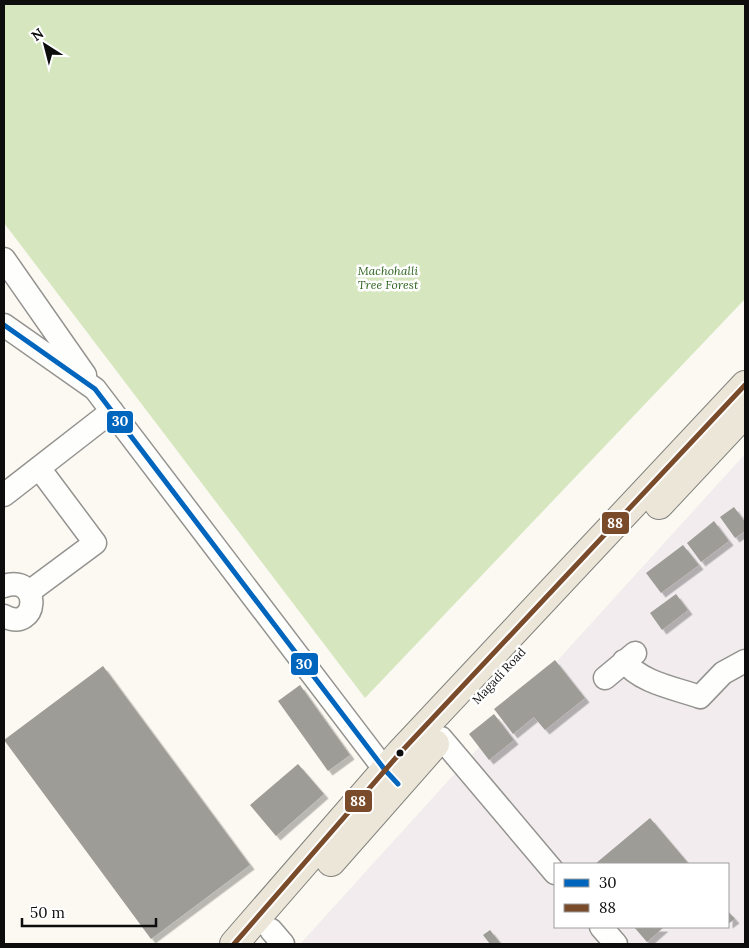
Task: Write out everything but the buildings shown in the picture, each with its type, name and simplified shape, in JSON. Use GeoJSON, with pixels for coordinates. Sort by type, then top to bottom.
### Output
{"type":"FeatureCollection","features":[{"type":"Feature","properties":{"kind":"main road","name":"Magadi Road"},"geometry":{"type":"LineString","coordinates":[[234,944],[391,777],[745,385]]}},
{"type":"Feature","properties":{"kind":"main road","name":"Magadi Road"},"geometry":{"type":"LineString","coordinates":[[271,940],[391,777],[440,738],[745,413]]}},
{"type":"Feature","properties":{"kind":"street"},"geometry":{"type":"LineString","coordinates":[[4,259],[95,389],[391,777]]}},
{"type":"Feature","properties":{"kind":"street"},"geometry":{"type":"LineString","coordinates":[[4,325],[95,389]]}},
{"type":"Feature","properties":{"kind":"street"},"geometry":{"type":"LineString","coordinates":[[4,495],[112,411]]}},
{"type":"Feature","properties":{"kind":"street"},"geometry":{"type":"LineString","coordinates":[[29,592],[95,544],[39,468]]}},
{"type":"Feature","properties":{"kind":"street"},"geometry":{"type":"LineString","coordinates":[[4,586],[16,585],[26,588],[33,604],[30,612],[22,618],[12,620],[4,616]]}},
{"type":"Feature","properties":{"kind":"street"},"geometry":{"type":"LineString","coordinates":[[605,678],[630,661],[646,678],[700,697],[723,674],[745,661]]}},
{"type":"Feature","properties":{"kind":"street"},"geometry":{"type":"LineString","coordinates":[[440,738],[554,872]]}},
{"type":"Feature","properties":{"kind":"street"},"geometry":{"type":"LineString","coordinates":[[602,928],[616,944]]}},
{"type":"Feature","properties":{"kind":"shaded area"},"geometry":{"type":"Polygon","coordinates":[[[745,454],[745,944],[300,944],[745,454]]]}},
{"type":"Feature","properties":{"kind":"green space","name":"Machohalli Tree Forest"},"geometry":{"type":"Polygon","coordinates":[[[4,4],[745,4],[745,299],[365,698],[4,223],[4,4]]]}},
{"type":"Feature","properties":{"kind":"transit line","name":"30"},"geometry":{"type":"LineString","coordinates":[[4,325],[95,389],[385,770],[398,784]]}},
{"type":"Feature","properties":{"kind":"transit line","name":"88"},"geometry":{"type":"LineString","coordinates":[[234,944],[400,753],[745,385]]}}]}
